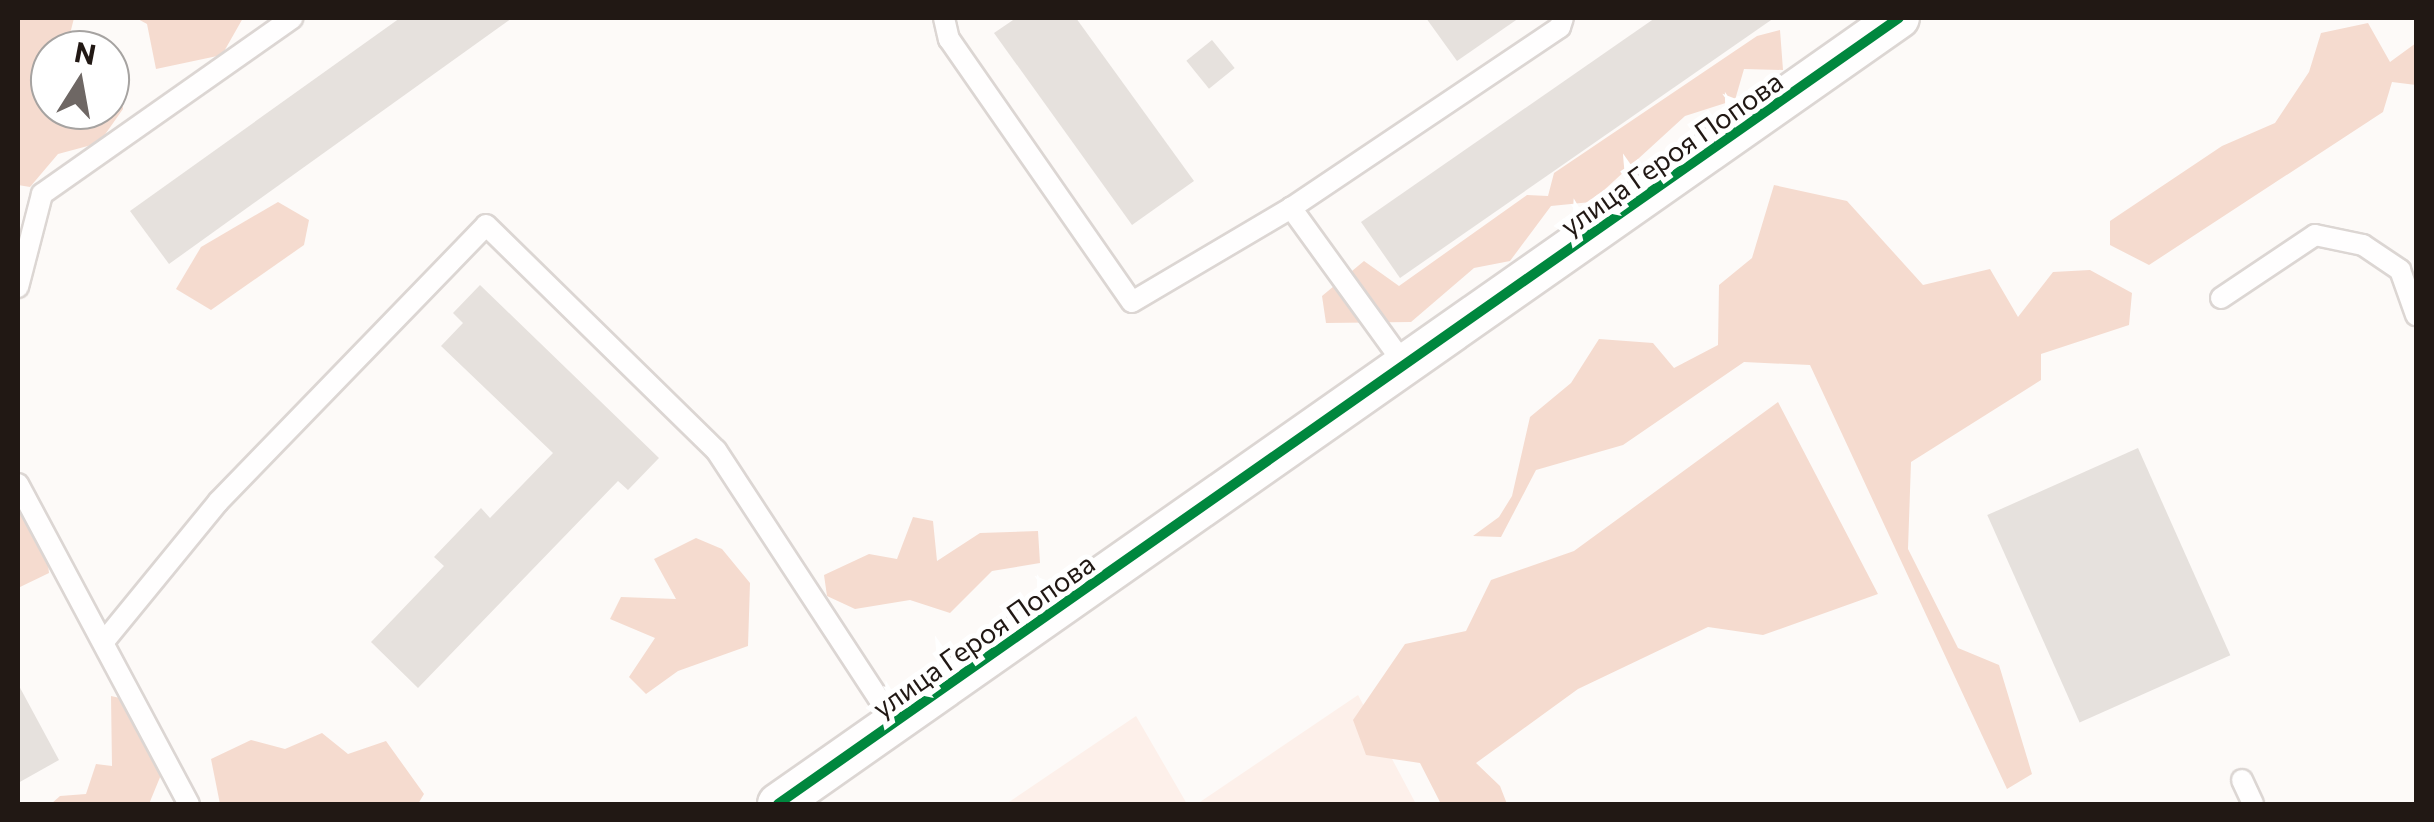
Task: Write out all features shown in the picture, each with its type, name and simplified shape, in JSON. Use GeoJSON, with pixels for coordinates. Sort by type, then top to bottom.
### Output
{"type":"FeatureCollection","features":[{"type":"Feature","properties":{"kind":"street","name":"улица Героя Попова"},"geometry":{"type":"LineString","coordinates":[[778,804],[1407,368],[1900,18]]}},
{"type":"Feature","properties":{"kind":"lane"},"geometry":{"type":"LineString","coordinates":[[18,287],[42,194],[292,18]]}},
{"type":"Feature","properties":{"kind":"lane"},"geometry":{"type":"LineString","coordinates":[[944,18],[949,39],[1132,302],[1291,208],[1559,21]]}},
{"type":"Feature","properties":{"kind":"lane"},"geometry":{"type":"LineString","coordinates":[[1291,208],[1407,368]]}},
{"type":"Feature","properties":{"kind":"lane"},"geometry":{"type":"LineString","coordinates":[[106,639],[218,502],[486,225],[716,450],[895,724]]}},
{"type":"Feature","properties":{"kind":"lane"},"geometry":{"type":"LineString","coordinates":[[2221,298],[2315,235],[2362,245],[2408,266],[2416,315]]}},
{"type":"Feature","properties":{"kind":"lane"},"geometry":{"type":"LineString","coordinates":[[18,484],[106,639],[189,804]]}},
{"type":"Feature","properties":{"kind":"lane"},"geometry":{"type":"LineString","coordinates":[[2242,780],[2252,804]]}},
{"type":"Feature","properties":{"kind":"shaded area"},"geometry":{"type":"Polygon","coordinates":[[[18,18],[74,18],[71,30],[30,30],[30,130],[108,130],[99,143],[58,154],[30,187],[18,185],[18,18]]]}},
{"type":"Feature","properties":{"kind":"shaded area"},"geometry":{"type":"Polygon","coordinates":[[[136,18],[243,18],[222,55],[156,69],[147,24],[136,18]]]}},
{"type":"Feature","properties":{"kind":"shaded area"},"geometry":{"type":"Polygon","coordinates":[[[2368,23],[2390,62],[2416,43],[2416,85],[2392,82],[2383,112],[2149,265],[2110,245],[2110,221],[2222,146],[2275,123],[2309,72],[2321,33],[2368,23]]]}},
{"type":"Feature","properties":{"kind":"shaded area"},"geometry":{"type":"Polygon","coordinates":[[[1780,30],[1783,70],[1744,69],[1735,100],[1685,116],[1591,202],[1551,206],[1510,261],[1474,268],[1411,322],[1326,323],[1322,296],[1364,261],[1399,286],[1527,195],[1548,196],[1554,173],[1757,36],[1780,30]]]}},
{"type":"Feature","properties":{"kind":"shaded area"},"geometry":{"type":"Polygon","coordinates":[[[1774,185],[1847,201],[1923,285],[1990,269],[2018,317],[2053,272],[2090,270],[2132,293],[2129,325],[2041,354],[2041,380],[1911,462],[1908,549],[1958,648],[1999,665],[2032,774],[2007,789],[1810,365],[1744,362],[1623,445],[1536,470],[1501,537],[1473,536],[1499,517],[1512,496],[1530,417],[1571,383],[1599,339],[1653,343],[1674,368],[1718,345],[1719,285],[1752,258],[1774,185]]]}},
{"type":"Feature","properties":{"kind":"shaded area"},"geometry":{"type":"Polygon","coordinates":[[[278,202],[309,220],[304,245],[211,310],[176,289],[201,247],[278,202]]]}},
{"type":"Feature","properties":{"kind":"shaded area"},"geometry":{"type":"Polygon","coordinates":[[[1778,402],[1878,594],[1763,635],[1708,627],[1578,689],[1476,763],[1500,786],[1507,804],[1441,804],[1420,763],[1366,755],[1353,720],[1405,644],[1466,631],[1491,580],[1574,551],[1778,402]]]}},
{"type":"Feature","properties":{"kind":"shaded area"},"geometry":{"type":"Polygon","coordinates":[[[18,502],[43,519],[49,573],[18,588],[18,502]]]}},
{"type":"Feature","properties":{"kind":"shaded area"},"geometry":{"type":"Polygon","coordinates":[[[913,517],[933,521],[937,561],[980,533],[1038,531],[1040,563],[992,571],[950,613],[910,600],[855,609],[827,596],[824,575],[869,554],[897,559],[913,517]]]}},
{"type":"Feature","properties":{"kind":"shaded area"},"geometry":{"type":"Polygon","coordinates":[[[696,538],[722,549],[750,583],[748,646],[678,671],[646,694],[629,677],[655,638],[610,619],[621,597],[676,599],[654,559],[696,538]]]}},
{"type":"Feature","properties":{"kind":"shaded area"},"geometry":{"type":"Polygon","coordinates":[[[1358,695],[1416,804],[1197,804],[1358,695]]]}},
{"type":"Feature","properties":{"kind":"shaded area"},"geometry":{"type":"Polygon","coordinates":[[[111,696],[129,700],[163,770],[149,804],[51,804],[60,796],[86,794],[96,764],[112,766],[111,696]]]}},
{"type":"Feature","properties":{"kind":"shaded area"},"geometry":{"type":"Polygon","coordinates":[[[1136,716],[1187,804],[1006,804],[1136,716]]]}},
{"type":"Feature","properties":{"kind":"shaded area"},"geometry":{"type":"Polygon","coordinates":[[[322,733],[348,754],[386,741],[424,794],[418,804],[220,804],[211,759],[251,740],[285,749],[322,733]]]}},
{"type":"Feature","properties":{"kind":"building"},"geometry":{"type":"Polygon","coordinates":[[[400,18],[512,18],[169,264],[130,211],[400,18]]]}},
{"type":"Feature","properties":{"kind":"building"},"geometry":{"type":"Polygon","coordinates":[[[1016,18],[1076,18],[1194,181],[1132,225],[994,33],[1016,18]]]}},
{"type":"Feature","properties":{"kind":"building"},"geometry":{"type":"Polygon","coordinates":[[[1426,18],[1519,18],[1457,61],[1426,18]]]}},
{"type":"Feature","properties":{"kind":"building"},"geometry":{"type":"Polygon","coordinates":[[[1655,18],[1774,18],[1400,278],[1361,222],[1655,18]]]}},
{"type":"Feature","properties":{"kind":"building"},"geometry":{"type":"Polygon","coordinates":[[[1212,40],[1235,68],[1209,89],[1186,61],[1212,40]]]}},
{"type":"Feature","properties":{"kind":"building"},"geometry":{"type":"Polygon","coordinates":[[[480,285],[659,458],[628,490],[618,481],[418,688],[371,642],[444,566],[434,557],[481,508],[490,518],[553,453],[441,346],[463,323],[453,313],[480,285]]]}},
{"type":"Feature","properties":{"kind":"building"},"geometry":{"type":"Polygon","coordinates":[[[2138,448],[2230,655],[2080,722],[1987,515],[2138,448]]]}},
{"type":"Feature","properties":{"kind":"building"},"geometry":{"type":"Polygon","coordinates":[[[18,684],[59,760],[18,783],[18,684]]]}},
{"type":"Feature","properties":{"kind":"cycle path"},"geometry":{"type":"LineString","coordinates":[[778,804],[1899,18]]}}]}
